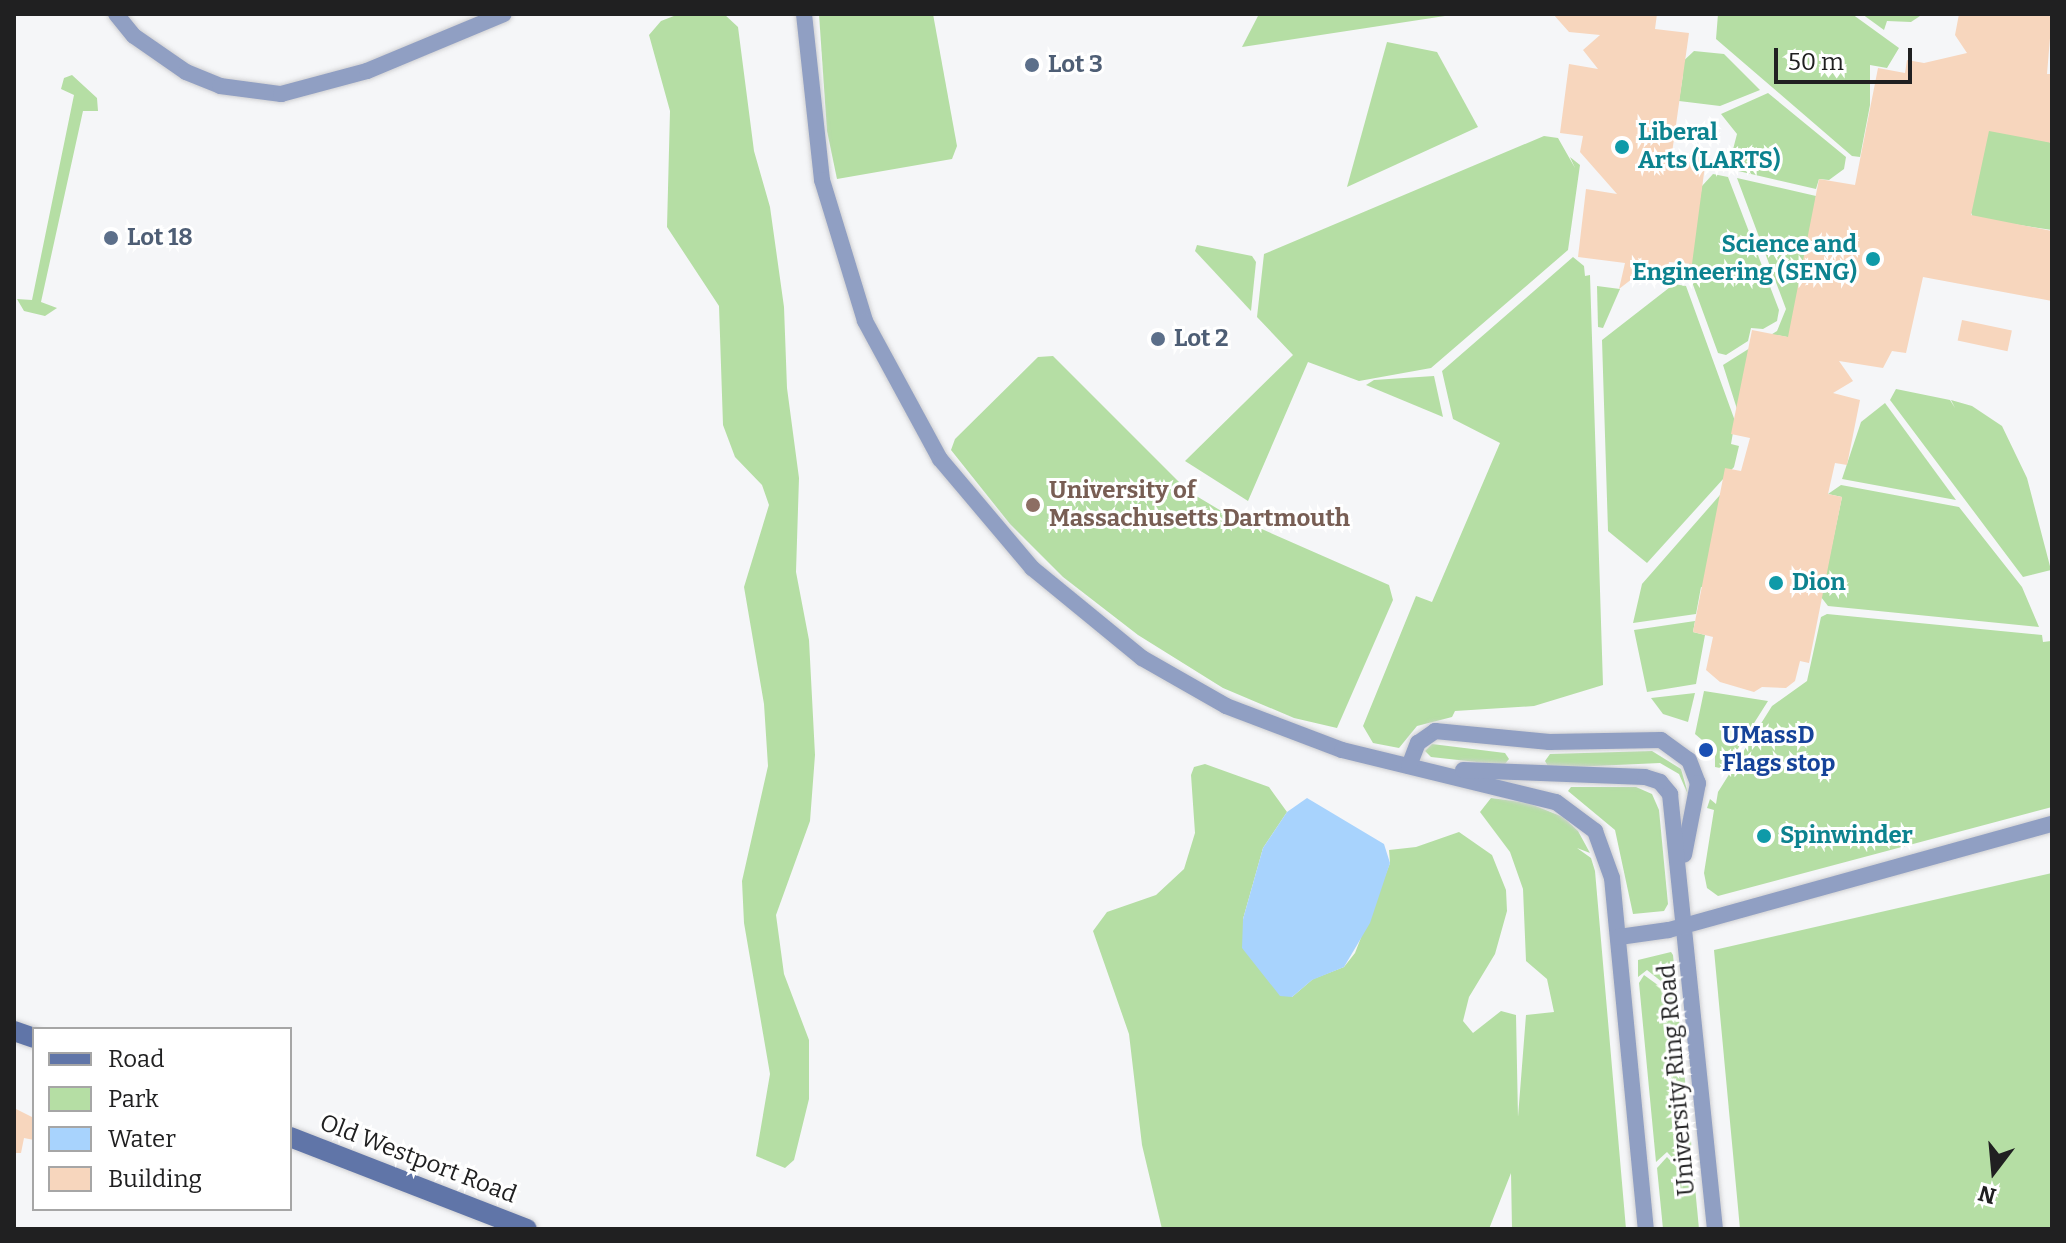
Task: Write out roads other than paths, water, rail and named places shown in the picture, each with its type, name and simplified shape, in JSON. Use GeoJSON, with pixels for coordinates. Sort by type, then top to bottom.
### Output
{"type":"FeatureCollection","features":[{"type":"Feature","properties":{"kind":"main road","name":"Old Westport Road"},"geometry":{"type":"LineString","coordinates":[[292,1138],[521,1228]]}},
{"type":"Feature","properties":{"kind":"street"},"geometry":{"type":"LineString","coordinates":[[116,14],[134,36],[186,72],[220,86],[281,94],[354,75],[504,14]]}},
{"type":"Feature","properties":{"kind":"street","name":"University Ring Road"},"geometry":{"type":"LineString","coordinates":[[804,14],[816,142],[845,267],[905,403],[968,497],[1067,600],[1162,670],[1270,725],[1409,766],[1548,799],[1577,813],[1606,852],[1619,937],[1646,1229]]}},
{"type":"Feature","properties":{"kind":"street"},"geometry":{"type":"LineString","coordinates":[[1409,766],[1418,743],[1435,731],[1549,742],[1661,740],[1689,760],[1698,783],[1681,879]]}},
{"type":"Feature","properties":{"kind":"street","name":"University Ring Road"},"geometry":{"type":"LineString","coordinates":[[1409,766],[1652,779],[1672,802],[1715,1229]]}},
{"type":"Feature","properties":{"kind":"street","name":"University Ring Road"},"geometry":{"type":"LineString","coordinates":[[1619,937],[1686,925],[2052,824]]}},
{"type":"Feature","properties":{"kind":"water"},"geometry":{"type":"Polygon","coordinates":[[[1307,798],[1384,844],[1390,863],[1370,923],[1344,967],[1312,980],[1292,997],[1280,996],[1242,948],[1243,919],[1263,848],[1287,812],[1307,798]]]}},
{"type":"Feature","properties":{"kind":"place","name":"Lot 3"},"geometry":{"type":"Point","coordinates":[1032,65]}},
{"type":"Feature","properties":{"kind":"place","name":"Liberal Arts (LARTS)"},"geometry":{"type":"Point","coordinates":[1622,147]}},
{"type":"Feature","properties":{"kind":"place","name":"Lot 18"},"geometry":{"type":"Point","coordinates":[111,238]}},
{"type":"Feature","properties":{"kind":"place","name":"Science and Engineering (SENG)"},"geometry":{"type":"Point","coordinates":[1873,259]}},
{"type":"Feature","properties":{"kind":"place","name":"Lot 2"},"geometry":{"type":"Point","coordinates":[1158,339]}},
{"type":"Feature","properties":{"kind":"place","name":"University of Massachusetts Dartmouth"},"geometry":{"type":"Point","coordinates":[1033,505]}},
{"type":"Feature","properties":{"kind":"place","name":"Dion"},"geometry":{"type":"Point","coordinates":[1776,583]}},
{"type":"Feature","properties":{"kind":"place","name":"UMassD Flags stop"},"geometry":{"type":"Point","coordinates":[1706,750]}},
{"type":"Feature","properties":{"kind":"place","name":"Spinwinder"},"geometry":{"type":"Point","coordinates":[1764,836]}}]}
